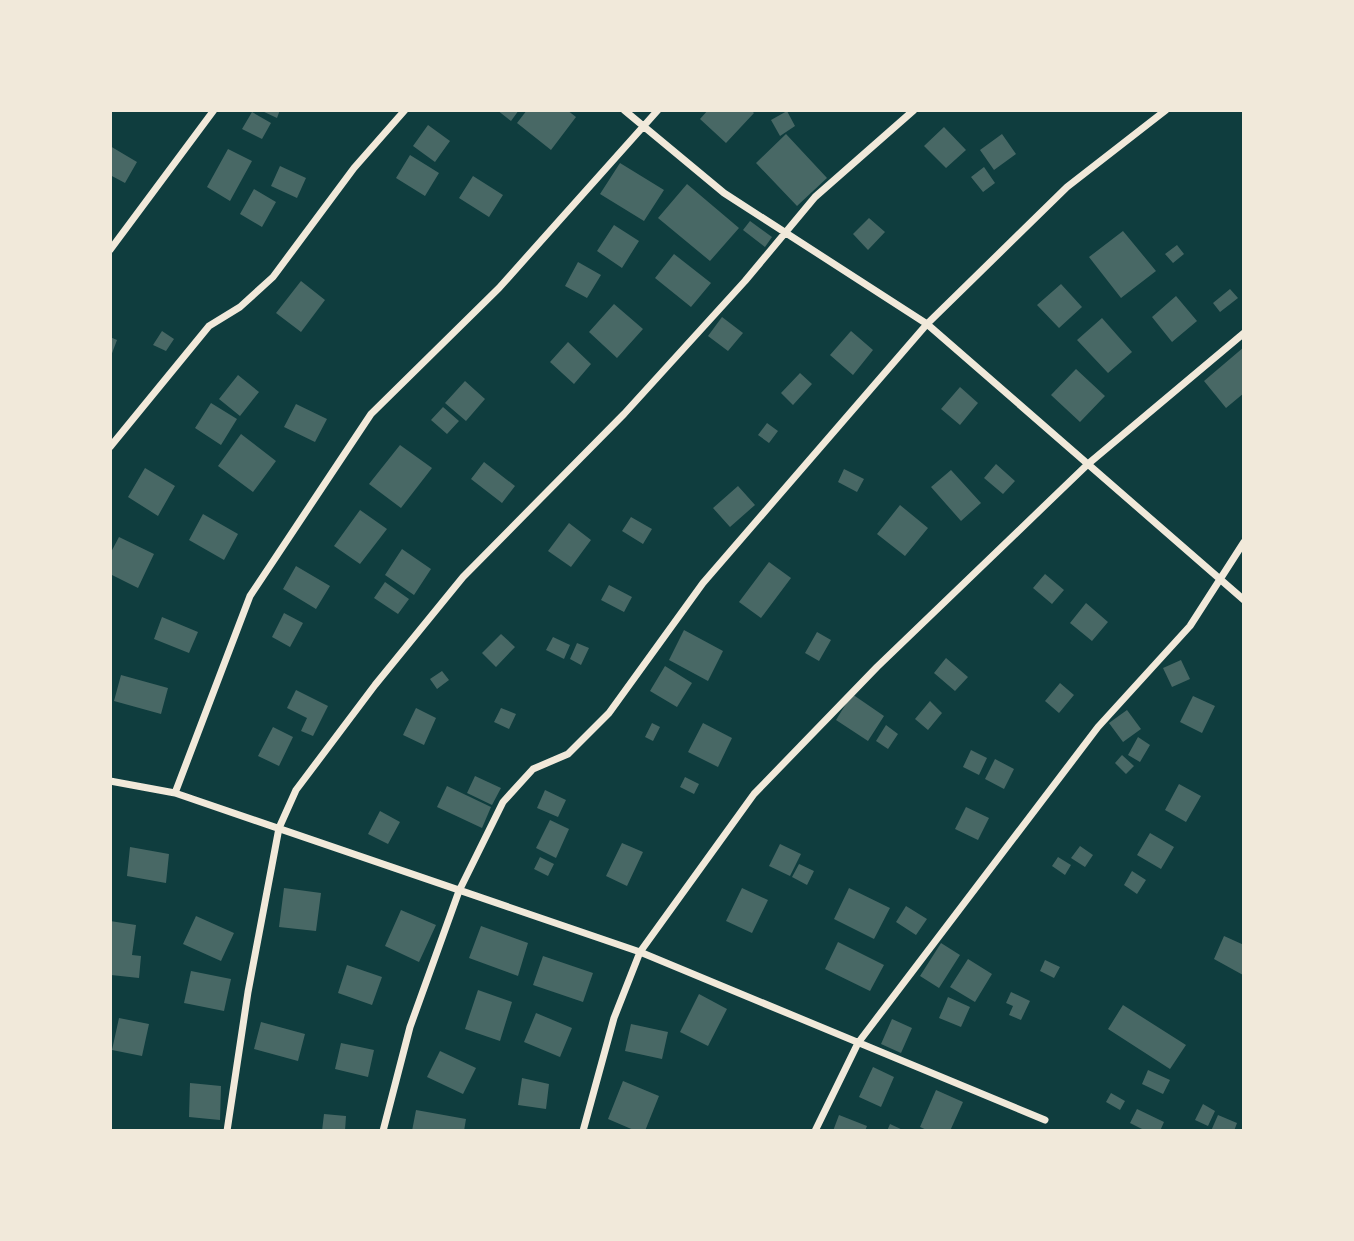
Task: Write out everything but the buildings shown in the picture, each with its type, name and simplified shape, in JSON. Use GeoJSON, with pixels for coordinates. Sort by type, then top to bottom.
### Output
{"type":"FeatureCollection","features":[{"type":"Feature","properties":{"kind":"street"},"geometry":{"type":"LineString","coordinates":[[110,250],[214,110]]}},
{"type":"Feature","properties":{"kind":"street"},"geometry":{"type":"LineString","coordinates":[[110,447],[209,326],[240,307],[272,277],[354,168],[405,110]]}},
{"type":"Feature","properties":{"kind":"street"},"geometry":{"type":"LineString","coordinates":[[625,110],[724,193],[927,324],[1244,600]]}},
{"type":"Feature","properties":{"kind":"street"},"geometry":{"type":"LineString","coordinates":[[175,793],[250,596],[371,414],[499,288],[658,110]]}},
{"type":"Feature","properties":{"kind":"street"},"geometry":{"type":"LineString","coordinates":[[227,1131],[248,992],[279,828],[296,790],[374,685],[463,577],[624,414],[815,197],[914,110]]}},
{"type":"Feature","properties":{"kind":"street"},"geometry":{"type":"LineString","coordinates":[[383,1131],[410,1027],[459,891],[503,802],[533,769],[568,754],[609,713],[703,583],[927,324],[1067,187],[1166,110]]}},
{"type":"Feature","properties":{"kind":"street"},"geometry":{"type":"LineString","coordinates":[[583,1131],[614,1018],[640,952],[754,794],[877,667],[1088,464],[1244,333]]}},
{"type":"Feature","properties":{"kind":"street"},"geometry":{"type":"LineString","coordinates":[[815,1131],[858,1044],[1098,727],[1190,626],[1244,542]]}},
{"type":"Feature","properties":{"kind":"street"},"geometry":{"type":"LineString","coordinates":[[110,781],[175,793],[640,952],[1045,1119]]}}]}
